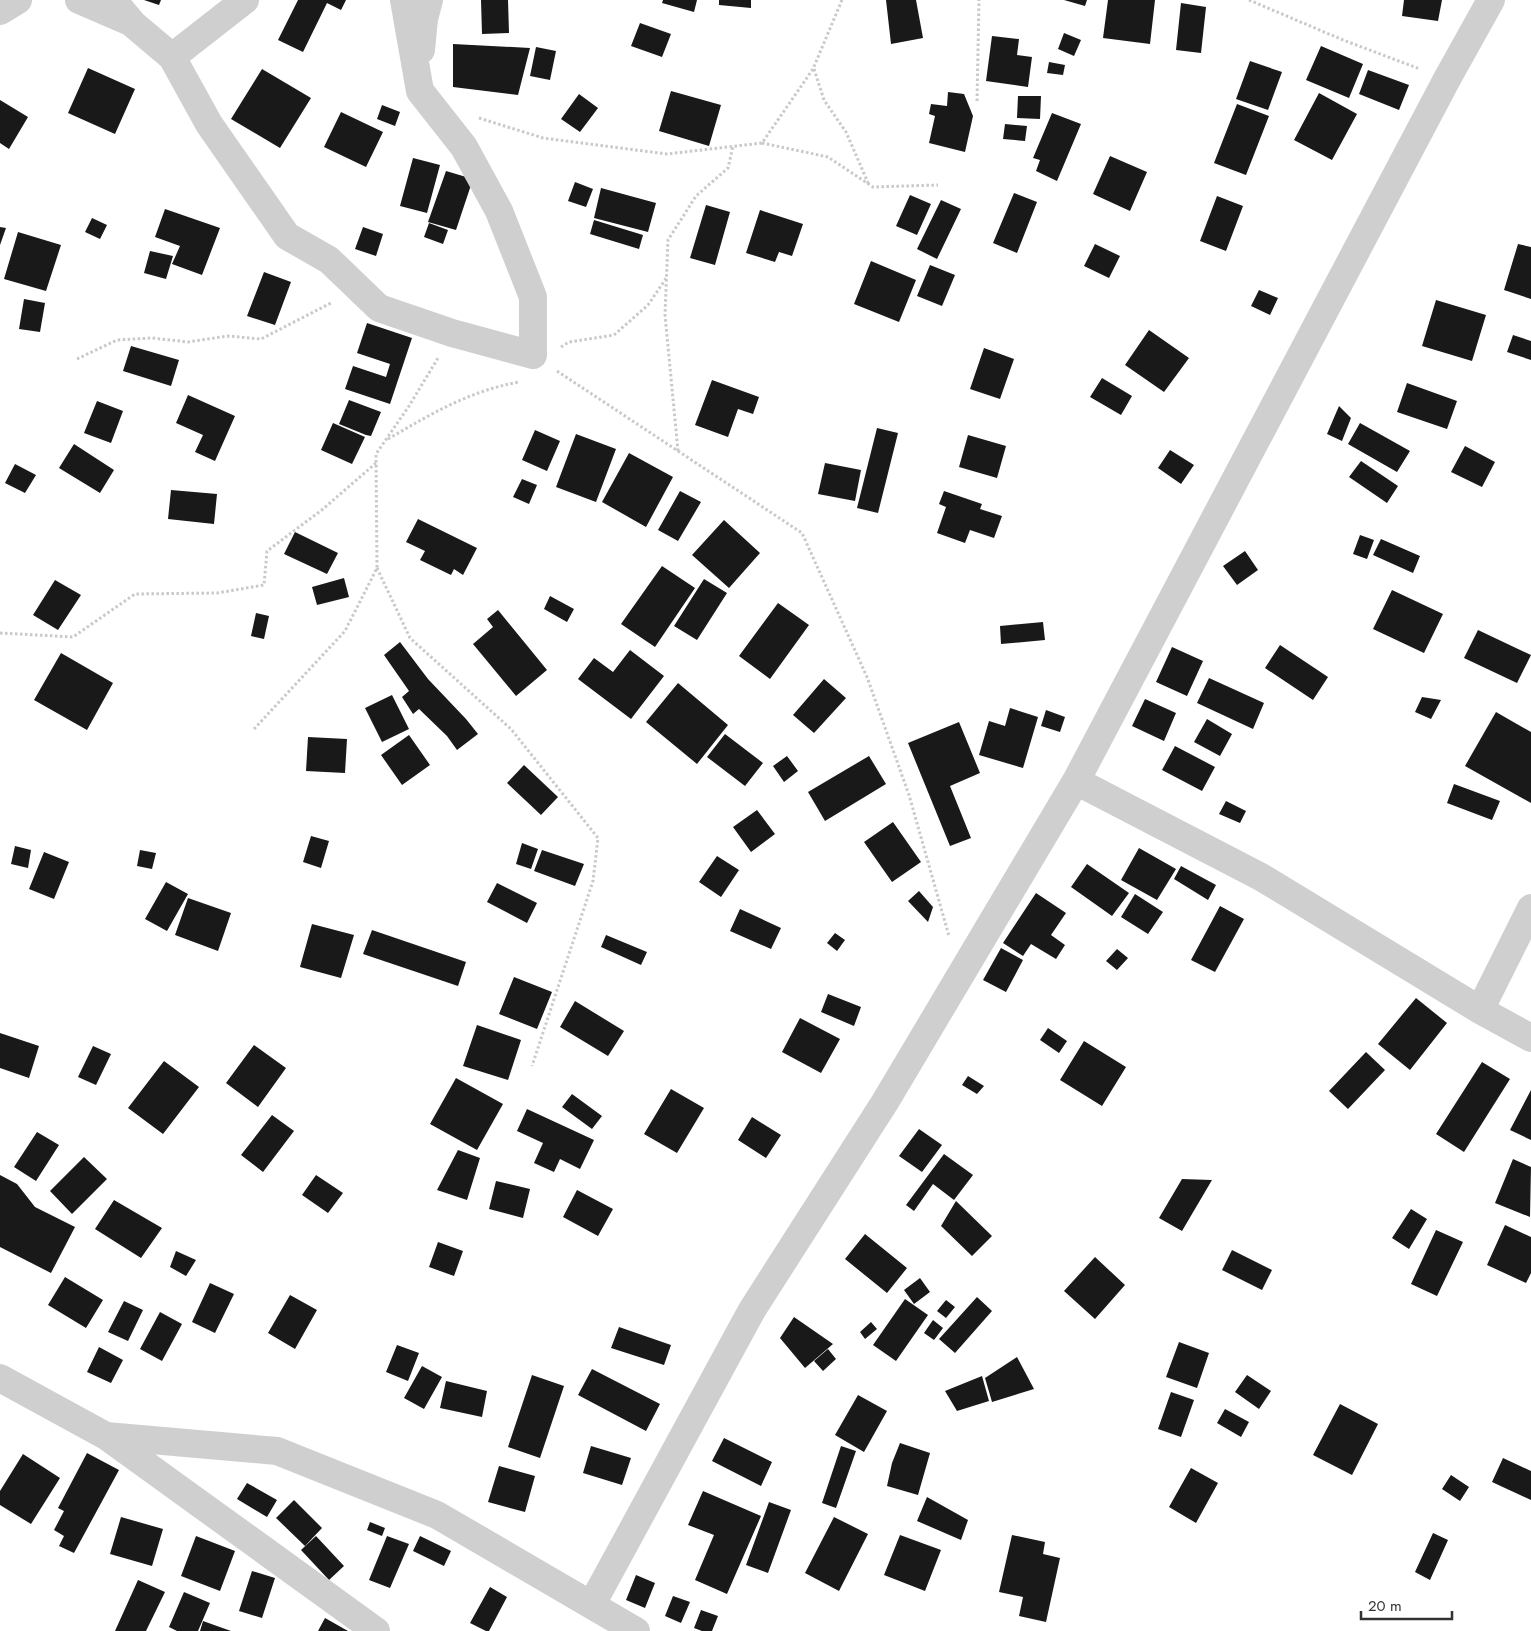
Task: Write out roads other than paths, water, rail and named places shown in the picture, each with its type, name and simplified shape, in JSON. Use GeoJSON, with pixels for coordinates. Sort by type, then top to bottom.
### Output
{"type":"FeatureCollection","features":[{"type":"Feature","properties":{"kind":"street"},"geometry":{"type":"LineString","coordinates":[[0,11],[18,0]]}},
{"type":"Feature","properties":{"kind":"street"},"geometry":{"type":"LineString","coordinates":[[79,0],[133,24]]}},
{"type":"Feature","properties":{"kind":"street"},"geometry":{"type":"LineString","coordinates":[[113,0],[133,24],[172,56],[210,124],[287,236],[329,260],[379,308],[452,333],[537,358],[533,297],[498,211],[464,147],[420,91],[404,0]]}},
{"type":"Feature","properties":{"kind":"street"},"geometry":{"type":"LineString","coordinates":[[172,56],[245,0]]}},
{"type":"Feature","properties":{"kind":"street"},"geometry":{"type":"LineString","coordinates":[[418,77],[424,19],[429,0]]}},
{"type":"Feature","properties":{"kind":"street"},"geometry":{"type":"LineString","coordinates":[[592,1604],[752,1310],[885,1102],[1076,781],[1447,79],[1491,0]]}},
{"type":"Feature","properties":{"kind":"street"},"geometry":{"type":"LineString","coordinates":[[1076,781],[1261,877],[1480,1010],[1531,1038]]}},
{"type":"Feature","properties":{"kind":"street"},"geometry":{"type":"LineString","coordinates":[[1480,1010],[1531,908]]}},
{"type":"Feature","properties":{"kind":"street"},"geometry":{"type":"LineString","coordinates":[[0,1378],[106,1436],[376,1631]]}},
{"type":"Feature","properties":{"kind":"street"},"geometry":{"type":"LineString","coordinates":[[106,1436],[277,1451],[437,1515],[636,1631]]}}]}
